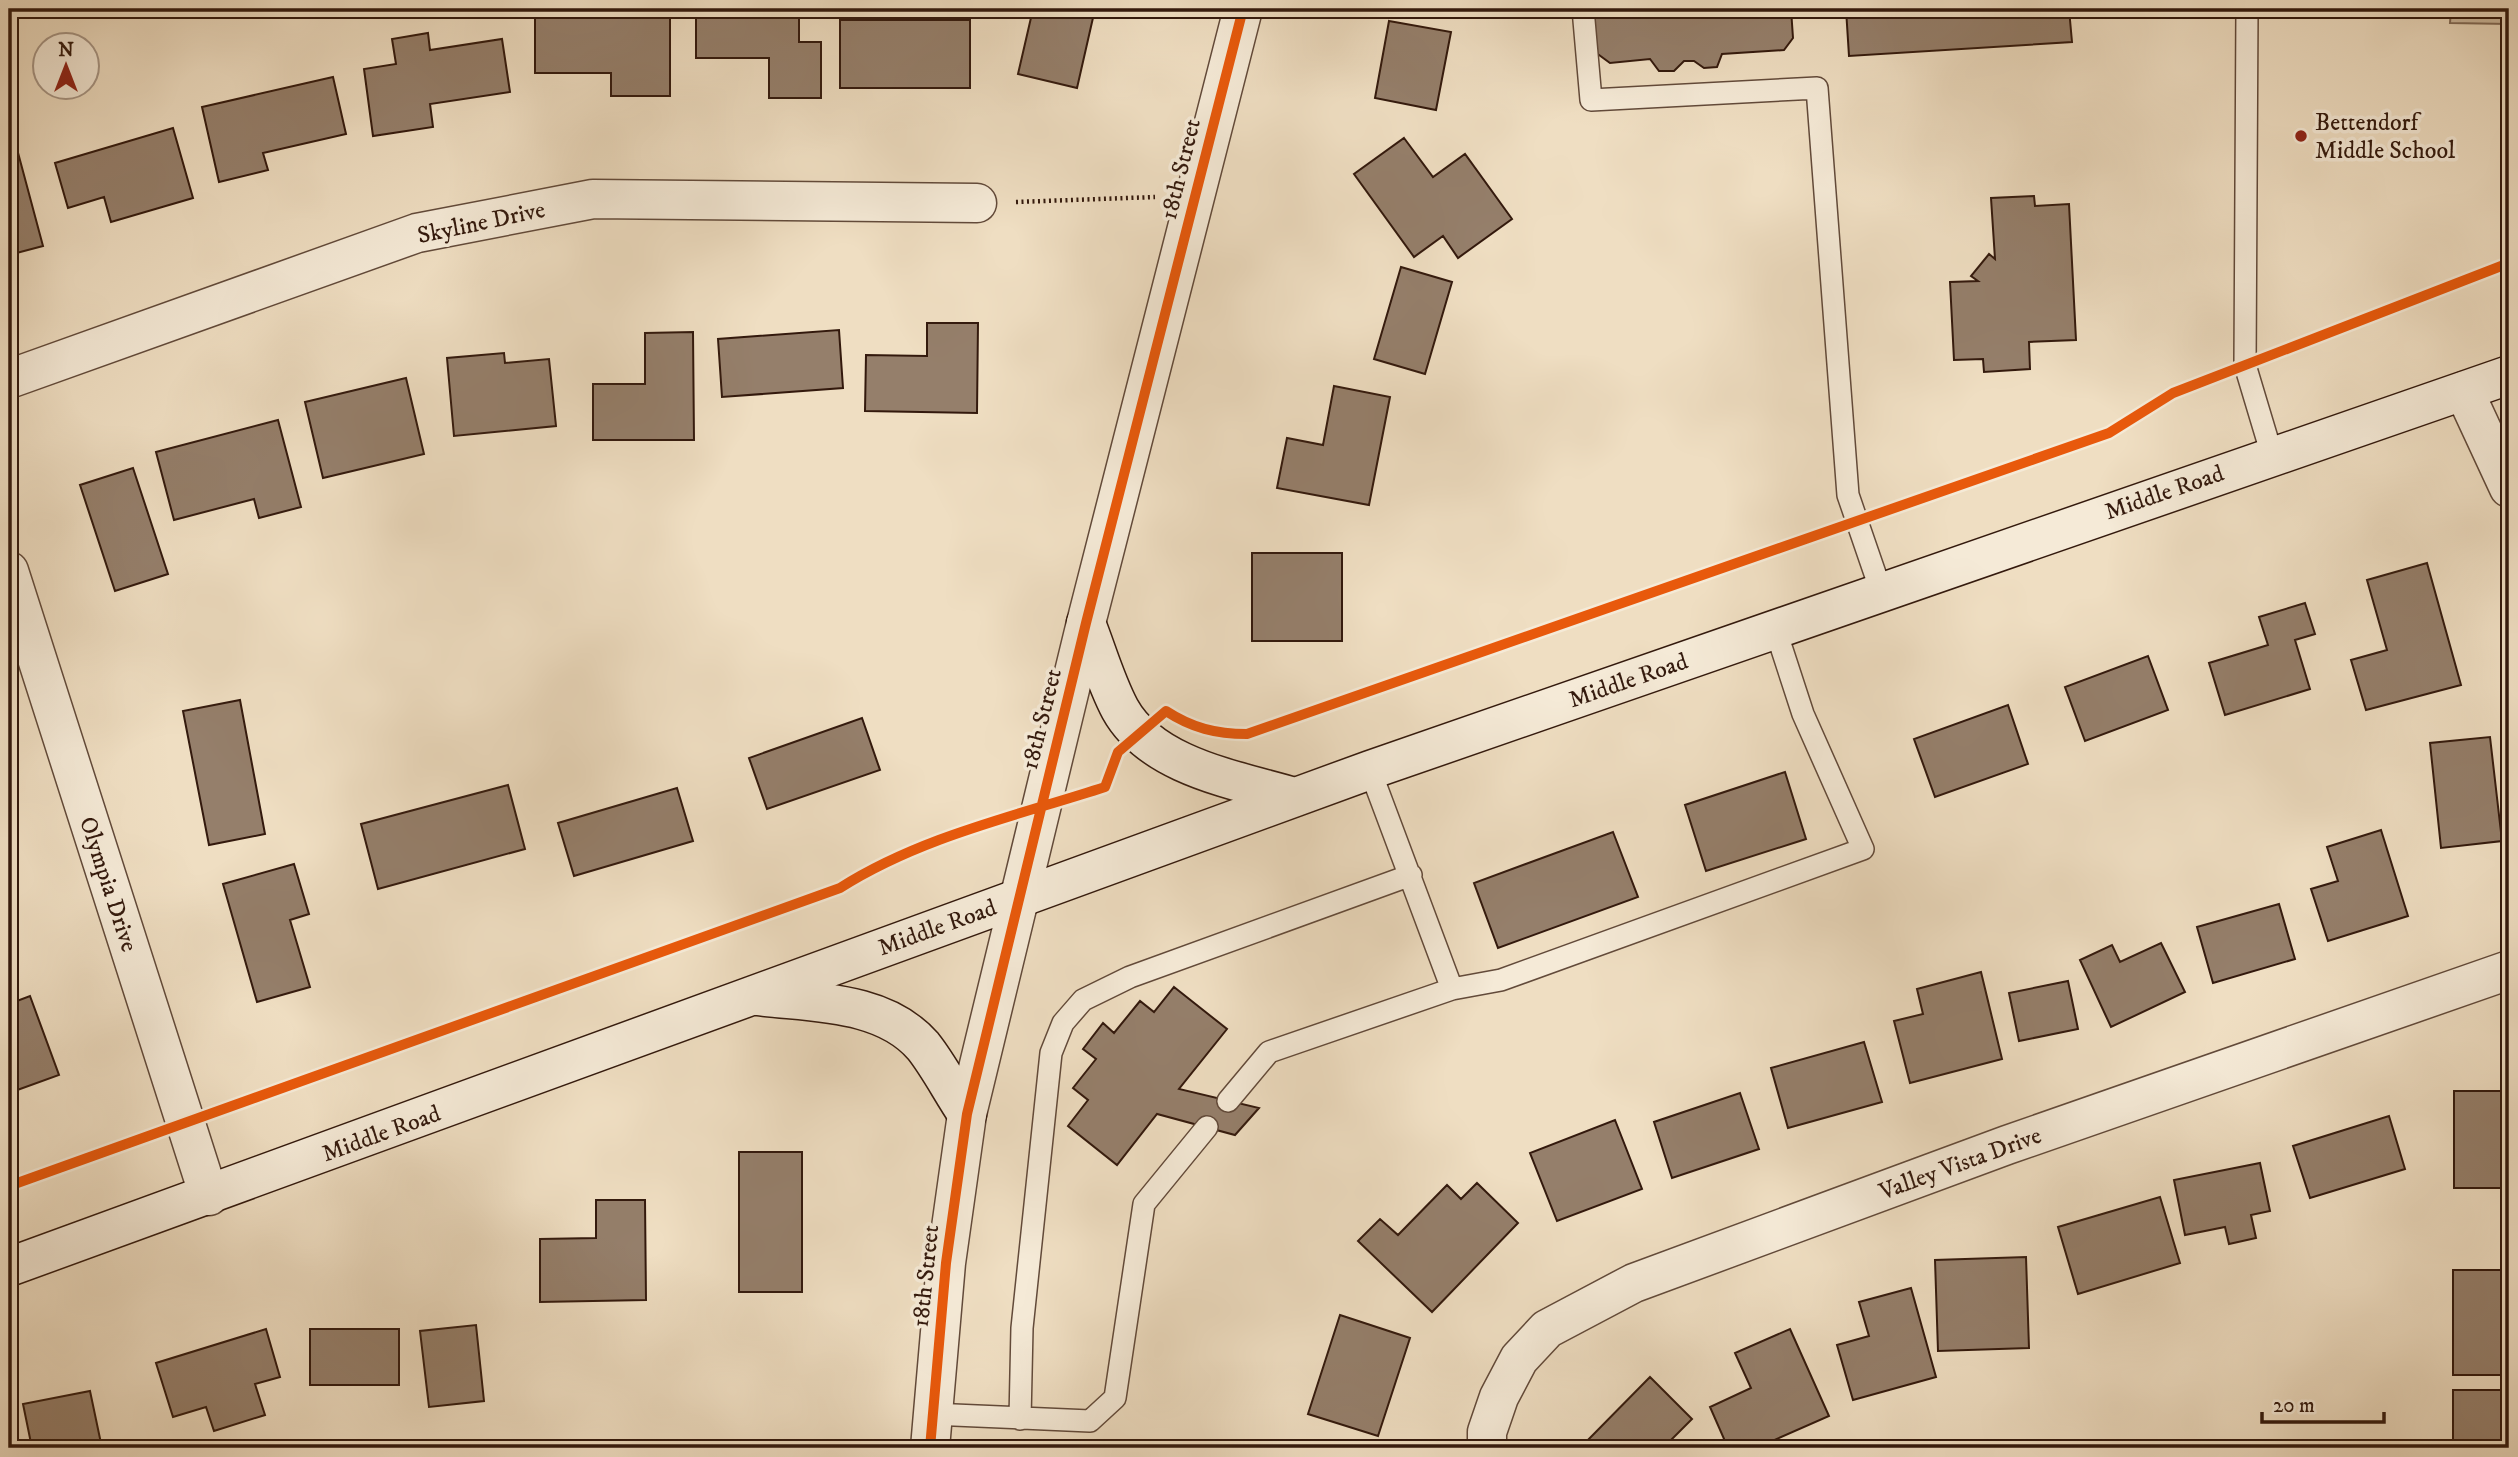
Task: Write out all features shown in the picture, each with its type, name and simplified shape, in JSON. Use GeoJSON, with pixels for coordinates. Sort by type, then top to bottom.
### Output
{"type":"FeatureCollection","features":[{"type":"Feature","properties":{"kind":"street","name":"18th Street"},"geometry":{"type":"LineString","coordinates":[[931,1431],[946,1262],[967,1114],[1086,623],[1243,9]]}},
{"type":"Feature","properties":{"kind":"street","name":"Skyline Drive"},"geometry":{"type":"LineString","coordinates":[[9,379],[417,233],[593,199],[977,203]]}},
{"type":"Feature","properties":{"kind":"street","name":"Middle Road"},"geometry":{"type":"LineString","coordinates":[[9,1267],[1294,797],[1881,590],[2509,375]]}},
{"type":"Feature","properties":{"kind":"street"},"geometry":{"type":"LineString","coordinates":[[2464,391],[2509,488]]}},
{"type":"Feature","properties":{"kind":"street","name":"Olympia Drive"},"geometry":{"type":"LineString","coordinates":[[9,571],[209,1196]]}},
{"type":"Feature","properties":{"kind":"street"},"geometry":{"type":"LineString","coordinates":[[1086,623],[1120,710],[1140,733],[1180,764],[1294,797]]}},
{"type":"Feature","properties":{"kind":"street","name":"Valley Vista Drive"},"geometry":{"type":"LineString","coordinates":[[1487,1448],[1487,1432],[1499,1397],[1520,1359],[1547,1329],[1634,1283],[2007,1145],[2509,970]]}},
{"type":"Feature","properties":{"kind":"street","name":"Middle Road"},"geometry":{"type":"LineString","coordinates":[[752,995],[864,1009],[890,1021],[922,1045],[967,1114]]}},
{"type":"Feature","properties":{"kind":"lane"},"geometry":{"type":"LineString","coordinates":[[1583,9],[1591,100],[1817,88],[1848,495],[1881,590]]}},
{"type":"Feature","properties":{"kind":"lane"},"geometry":{"type":"LineString","coordinates":[[2247,9],[2245,365],[2255,407],[2272,455]]}},
{"type":"Feature","properties":{"kind":"lane"},"geometry":{"type":"LineString","coordinates":[[1228,1101],[1269,1052],[1452,989],[1501,980],[1863,849],[1803,714],[1775,628]]}},
{"type":"Feature","properties":{"kind":"lane"},"geometry":{"type":"LineString","coordinates":[[1370,770],[1452,989]]}},
{"type":"Feature","properties":{"kind":"lane"},"geometry":{"type":"LineString","coordinates":[[1020,1419],[1022,1328],[1049,1066],[1051,1053],[1063,1023],[1083,1000],[1130,976],[1411,875]]}},
{"type":"Feature","properties":{"kind":"lane"},"geometry":{"type":"LineString","coordinates":[[931,1431],[1020,1419],[1090,1421],[1115,1398],[1144,1204],[1207,1127]]}},
{"type":"Feature","properties":{"kind":"path"},"geometry":{"type":"LineString","coordinates":[[977,203],[1195,195]]}},
{"type":"Feature","properties":{"kind":"shaded area"},"geometry":{"type":"Polygon","coordinates":[[[2451,9],[2509,9],[2509,24],[2450,23],[2451,9]]]}},
{"type":"Feature","properties":{"kind":"building"},"geometry":{"type":"Polygon","coordinates":[[[535,9],[577,9],[577,17],[670,17],[670,96],[611,96],[611,73],[535,73],[535,9]]]}},
{"type":"Feature","properties":{"kind":"building"},"geometry":{"type":"Polygon","coordinates":[[[696,9],[799,9],[799,42],[821,42],[821,98],[769,98],[769,58],[696,58],[696,9]]]}},
{"type":"Feature","properties":{"kind":"building"},"geometry":{"type":"Polygon","coordinates":[[[1033,9],[1095,9],[1077,88],[1018,74],[1033,9]]]}},
{"type":"Feature","properties":{"kind":"building"},"geometry":{"type":"Polygon","coordinates":[[[1592,9],[1791,9],[1793,38],[1784,50],[1722,54],[1717,67],[1704,68],[1694,61],[1684,61],[1674,71],[1659,71],[1650,59],[1610,63],[1595,52],[1592,9]]]}},
{"type":"Feature","properties":{"kind":"building"},"geometry":{"type":"Polygon","coordinates":[[[1846,9],[2069,9],[2072,42],[1849,56],[1846,9]]]}},
{"type":"Feature","properties":{"kind":"building"},"geometry":{"type":"Polygon","coordinates":[[[840,20],[970,20],[970,88],[840,88],[840,20]]]}},
{"type":"Feature","properties":{"kind":"building"},"geometry":{"type":"Polygon","coordinates":[[[1389,21],[1451,32],[1436,110],[1375,98],[1389,21]]]}},
{"type":"Feature","properties":{"kind":"building"},"geometry":{"type":"Polygon","coordinates":[[[428,33],[430,50],[502,39],[510,92],[430,104],[433,127],[373,136],[364,69],[396,64],[392,39],[428,33]]]}},
{"type":"Feature","properties":{"kind":"building"},"geometry":{"type":"Polygon","coordinates":[[[333,77],[346,134],[263,153],[268,170],[219,182],[202,107],[333,77]]]}},
{"type":"Feature","properties":{"kind":"building"},"geometry":{"type":"Polygon","coordinates":[[[173,128],[193,198],[111,222],[104,197],[68,208],[55,163],[173,128]]]}},
{"type":"Feature","properties":{"kind":"building"},"geometry":{"type":"Polygon","coordinates":[[[13,134],[43,246],[9,255],[9,135],[13,134]]]}},
{"type":"Feature","properties":{"kind":"building"},"geometry":{"type":"Polygon","coordinates":[[[1404,138],[1433,177],[1465,154],[1512,219],[1458,258],[1443,236],[1414,257],[1354,174],[1404,138]]]}},
{"type":"Feature","properties":{"kind":"building"},"geometry":{"type":"Polygon","coordinates":[[[2034,196],[2035,206],[2069,204],[2076,340],[2029,342],[2030,369],[1984,372],[1983,359],[1954,360],[1950,282],[1978,281],[1971,276],[1989,254],[1995,259],[1991,198],[2034,196]]]}},
{"type":"Feature","properties":{"kind":"building"},"geometry":{"type":"Polygon","coordinates":[[[1401,267],[1452,282],[1425,374],[1374,359],[1401,267]]]}},
{"type":"Feature","properties":{"kind":"building"},"geometry":{"type":"Polygon","coordinates":[[[927,323],[978,323],[977,413],[865,411],[866,355],[927,356],[927,323]]]}},
{"type":"Feature","properties":{"kind":"building"},"geometry":{"type":"Polygon","coordinates":[[[839,330],[843,388],[722,397],[718,339],[839,330]]]}},
{"type":"Feature","properties":{"kind":"building"},"geometry":{"type":"Polygon","coordinates":[[[693,332],[694,440],[593,440],[593,384],[645,384],[645,333],[693,332]]]}},
{"type":"Feature","properties":{"kind":"building"},"geometry":{"type":"Polygon","coordinates":[[[504,353],[505,363],[549,359],[556,426],[454,436],[447,358],[504,353]]]}},
{"type":"Feature","properties":{"kind":"building"},"geometry":{"type":"Polygon","coordinates":[[[406,378],[424,454],[323,478],[305,402],[406,378]]]}},
{"type":"Feature","properties":{"kind":"building"},"geometry":{"type":"Polygon","coordinates":[[[1334,386],[1390,397],[1369,505],[1277,488],[1287,438],[1323,445],[1334,386]]]}},
{"type":"Feature","properties":{"kind":"building"},"geometry":{"type":"Polygon","coordinates":[[[278,420],[301,507],[259,518],[254,499],[174,520],[156,452],[278,420]]]}},
{"type":"Feature","properties":{"kind":"building"},"geometry":{"type":"Polygon","coordinates":[[[133,468],[168,574],[115,591],[80,485],[133,468]]]}},
{"type":"Feature","properties":{"kind":"building"},"geometry":{"type":"Polygon","coordinates":[[[1252,553],[1342,553],[1342,641],[1252,641],[1252,553]]]}},
{"type":"Feature","properties":{"kind":"building"},"geometry":{"type":"Polygon","coordinates":[[[2427,563],[2461,685],[2366,710],[2351,660],[2387,650],[2367,580],[2427,563]]]}},
{"type":"Feature","properties":{"kind":"building"},"geometry":{"type":"Polygon","coordinates":[[[2305,603],[2315,634],[2295,640],[2310,689],[2225,715],[2209,663],[2268,645],[2259,617],[2305,603]]]}},
{"type":"Feature","properties":{"kind":"building"},"geometry":{"type":"Polygon","coordinates":[[[2148,656],[2168,710],[2085,741],[2065,687],[2148,656]]]}},
{"type":"Feature","properties":{"kind":"building"},"geometry":{"type":"Polygon","coordinates":[[[240,700],[265,834],[209,845],[183,711],[240,700]]]}},
{"type":"Feature","properties":{"kind":"building"},"geometry":{"type":"Polygon","coordinates":[[[2008,705],[2028,764],[1935,797],[1914,739],[2008,705]]]}},
{"type":"Feature","properties":{"kind":"building"},"geometry":{"type":"Polygon","coordinates":[[[862,718],[880,770],[767,809],[749,758],[862,718]]]}},
{"type":"Feature","properties":{"kind":"building"},"geometry":{"type":"Polygon","coordinates":[[[2490,737],[2502,841],[2441,848],[2430,743],[2490,737]]]}},
{"type":"Feature","properties":{"kind":"building"},"geometry":{"type":"Polygon","coordinates":[[[1785,772],[1806,839],[1706,871],[1685,805],[1785,772]]]}},
{"type":"Feature","properties":{"kind":"building"},"geometry":{"type":"Polygon","coordinates":[[[508,785],[525,849],[378,889],[361,824],[508,785]]]}},
{"type":"Feature","properties":{"kind":"building"},"geometry":{"type":"Polygon","coordinates":[[[677,788],[693,841],[574,876],[558,823],[677,788]]]}},
{"type":"Feature","properties":{"kind":"building"},"geometry":{"type":"Polygon","coordinates":[[[2381,830],[2408,916],[2328,941],[2311,889],[2338,881],[2327,847],[2381,830]]]}},
{"type":"Feature","properties":{"kind":"building"},"geometry":{"type":"Polygon","coordinates":[[[1613,832],[1638,897],[1498,948],[1474,883],[1613,832]]]}},
{"type":"Feature","properties":{"kind":"building"},"geometry":{"type":"Polygon","coordinates":[[[294,864],[309,914],[290,920],[310,987],[257,1002],[223,884],[294,864]]]}},
{"type":"Feature","properties":{"kind":"building"},"geometry":{"type":"Polygon","coordinates":[[[2279,904],[2295,959],[2213,983],[2197,927],[2279,904]]]}},
{"type":"Feature","properties":{"kind":"building"},"geometry":{"type":"Polygon","coordinates":[[[2161,943],[2185,992],[2111,1027],[2080,960],[2112,945],[2120,962],[2161,943]]]}},
{"type":"Feature","properties":{"kind":"building"},"geometry":{"type":"Polygon","coordinates":[[[1981,972],[2002,1059],[1910,1083],[1894,1021],[1923,1014],[1917,989],[1981,972]]]}},
{"type":"Feature","properties":{"kind":"building"},"geometry":{"type":"Polygon","coordinates":[[[2068,981],[2078,1029],[2019,1041],[2009,993],[2068,981]]]}},
{"type":"Feature","properties":{"kind":"building"},"geometry":{"type":"Polygon","coordinates":[[[1174,987],[1227,1029],[1179,1089],[1259,1108],[1235,1135],[1157,1114],[1117,1165],[1068,1126],[1088,1100],[1073,1088],[1096,1059],[1083,1049],[1103,1023],[1114,1033],[1140,1001],[1154,1012],[1174,987]]]}},
{"type":"Feature","properties":{"kind":"building"},"geometry":{"type":"Polygon","coordinates":[[[30,996],[59,1075],[9,1093],[9,1004],[30,996]]]}},
{"type":"Feature","properties":{"kind":"building"},"geometry":{"type":"Polygon","coordinates":[[[1864,1042],[1882,1102],[1788,1128],[1771,1068],[1864,1042]]]}},
{"type":"Feature","properties":{"kind":"building"},"geometry":{"type":"Polygon","coordinates":[[[2454,1091],[2509,1091],[2509,1188],[2454,1188],[2454,1091]]]}},
{"type":"Feature","properties":{"kind":"building"},"geometry":{"type":"Polygon","coordinates":[[[1740,1093],[1759,1149],[1672,1178],[1654,1122],[1740,1093]]]}},
{"type":"Feature","properties":{"kind":"building"},"geometry":{"type":"Polygon","coordinates":[[[2389,1116],[2405,1169],[2310,1198],[2293,1146],[2389,1116]]]}},
{"type":"Feature","properties":{"kind":"building"},"geometry":{"type":"Polygon","coordinates":[[[1615,1120],[1642,1189],[1557,1221],[1530,1153],[1615,1120]]]}},
{"type":"Feature","properties":{"kind":"building"},"geometry":{"type":"Polygon","coordinates":[[[739,1152],[802,1152],[802,1292],[739,1292],[739,1152]]]}},
{"type":"Feature","properties":{"kind":"building"},"geometry":{"type":"Polygon","coordinates":[[[2260,1163],[2270,1211],[2251,1215],[2256,1238],[2229,1244],[2225,1227],[2185,1235],[2174,1180],[2260,1163]]]}},
{"type":"Feature","properties":{"kind":"building"},"geometry":{"type":"Polygon","coordinates":[[[1477,1183],[1518,1223],[1432,1312],[1358,1241],[1380,1219],[1398,1235],[1447,1185],[1461,1199],[1477,1183]]]}},
{"type":"Feature","properties":{"kind":"building"},"geometry":{"type":"Polygon","coordinates":[[[2160,1197],[2180,1263],[2078,1294],[2058,1227],[2160,1197]]]}},
{"type":"Feature","properties":{"kind":"building"},"geometry":{"type":"Polygon","coordinates":[[[596,1200],[645,1200],[646,1300],[540,1302],[540,1239],[596,1238],[596,1200]]]}},
{"type":"Feature","properties":{"kind":"building"},"geometry":{"type":"Polygon","coordinates":[[[2026,1257],[2029,1348],[1938,1351],[1935,1260],[2026,1257]]]}},
{"type":"Feature","properties":{"kind":"building"},"geometry":{"type":"Polygon","coordinates":[[[2453,1270],[2509,1270],[2509,1375],[2453,1375],[2453,1270]]]}},
{"type":"Feature","properties":{"kind":"building"},"geometry":{"type":"Polygon","coordinates":[[[1911,1288],[1936,1377],[1853,1400],[1837,1345],[1869,1336],[1859,1302],[1911,1288]]]}},
{"type":"Feature","properties":{"kind":"building"},"geometry":{"type":"Polygon","coordinates":[[[1340,1315],[1410,1338],[1378,1436],[1308,1414],[1340,1315]]]}},
{"type":"Feature","properties":{"kind":"building"},"geometry":{"type":"Polygon","coordinates":[[[476,1325],[484,1401],[429,1407],[420,1331],[476,1325]]]}},
{"type":"Feature","properties":{"kind":"building"},"geometry":{"type":"Polygon","coordinates":[[[266,1329],[280,1377],[255,1384],[265,1415],[214,1431],[206,1407],[173,1417],[156,1363],[266,1329]]]}},
{"type":"Feature","properties":{"kind":"building"},"geometry":{"type":"Polygon","coordinates":[[[310,1329],[399,1329],[399,1385],[310,1385],[310,1329]]]}},
{"type":"Feature","properties":{"kind":"building"},"geometry":{"type":"Polygon","coordinates":[[[1790,1329],[1829,1416],[1756,1448],[1728,1448],[1710,1407],[1751,1388],[1735,1353],[1790,1329]]]}},
{"type":"Feature","properties":{"kind":"building"},"geometry":{"type":"Polygon","coordinates":[[[1650,1377],[1692,1419],[1663,1448],[1580,1448],[1650,1377]]]}},
{"type":"Feature","properties":{"kind":"building"},"geometry":{"type":"Polygon","coordinates":[[[2453,1390],[2509,1390],[2509,1448],[2453,1448],[2453,1390]]]}},
{"type":"Feature","properties":{"kind":"building"},"geometry":{"type":"Polygon","coordinates":[[[90,1391],[102,1448],[32,1448],[23,1404],[90,1391]]]}},
{"type":"Feature","properties":{"kind":"cycle path"},"geometry":{"type":"LineString","coordinates":[[930,1448],[946,1263],[967,1114],[1086,623],[1243,9]]}},
{"type":"Feature","properties":{"kind":"cycle path"},"geometry":{"type":"LineString","coordinates":[[9,1186],[840,888],[871,870],[936,841],[1105,787],[1118,752],[1166,711],[1205,729],[1247,734],[2109,433],[2173,393],[2509,263]]}},
{"type":"Feature","properties":{"kind":"place","name":"Bettendorf Middle School"},"geometry":{"type":"Point","coordinates":[2301,136]}}]}
